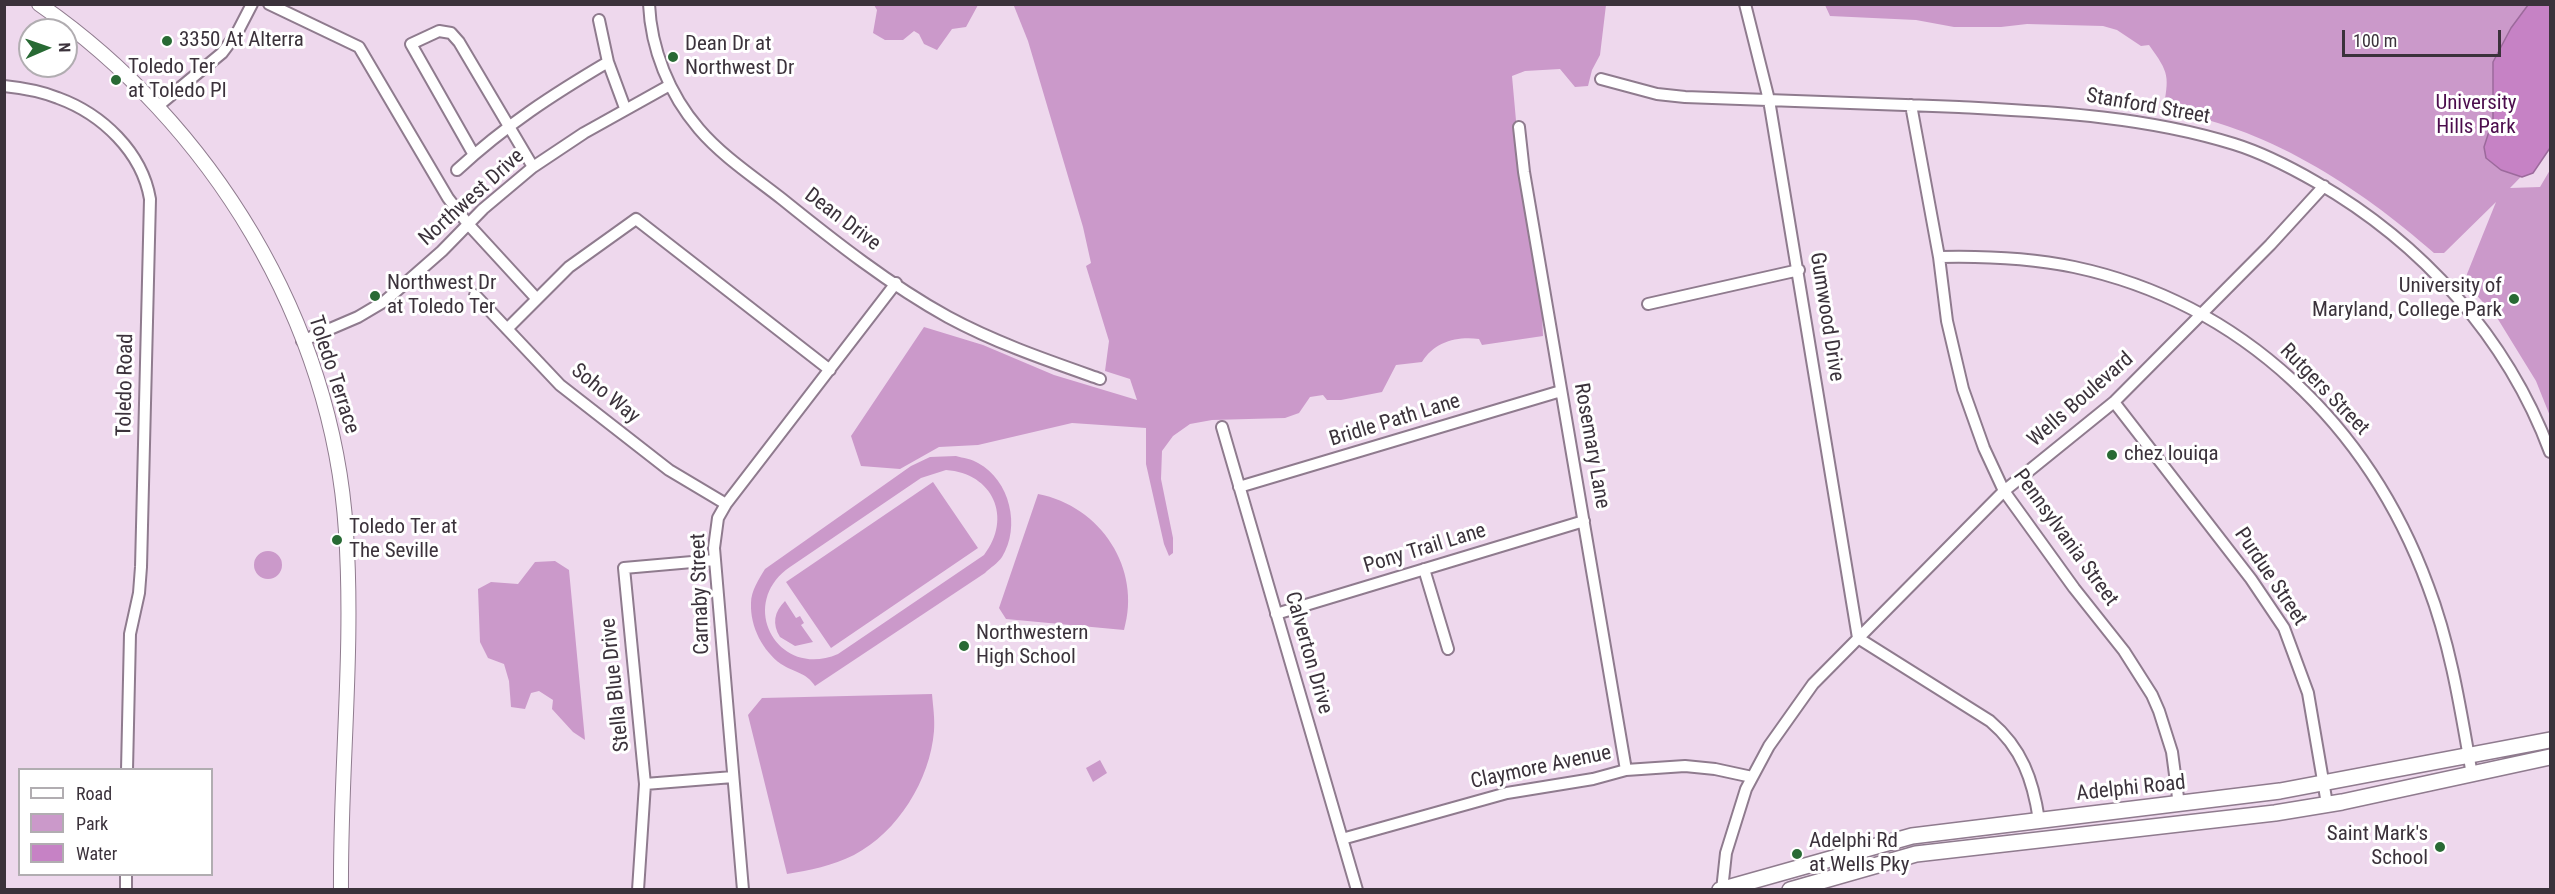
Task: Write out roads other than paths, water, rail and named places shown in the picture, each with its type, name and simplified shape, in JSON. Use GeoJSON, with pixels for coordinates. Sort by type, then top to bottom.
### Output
{"type":"FeatureCollection","features":[{"type":"Feature","properties":{"kind":"main road","name":"Adelphi Road"},"geometry":{"type":"LineString","coordinates":[[1721,889],[1897,839],[1972,827],[2179,805],[2323,784],[2550,740]]}},
{"type":"Feature","properties":{"kind":"main road","name":"Adelphi Road"},"geometry":{"type":"LineString","coordinates":[[1790,890],[1889,861],[1938,851],[2226,820],[2327,804],[2550,757]]}},
{"type":"Feature","properties":{"kind":"street","name":"Toledo Terrace"},"geometry":{"type":"LineString","coordinates":[[39,4],[95,48],[158,106],[205,163],[241,215],[272,269],[322,395],[333,442],[346,530],[347,630],[341,890]]}},
{"type":"Feature","properties":{"kind":"street"},"geometry":{"type":"LineString","coordinates":[[158,106],[222,53],[237,33],[252,4]]}},
{"type":"Feature","properties":{"kind":"street"},"geometry":{"type":"LineString","coordinates":[[269,4],[359,47],[448,198],[468,224],[536,298]]}},
{"type":"Feature","properties":{"kind":"street","name":"Dean Drive"},"geometry":{"type":"LineString","coordinates":[[649,4],[654,44],[670,85],[698,128],[722,152],[799,213],[929,306],[978,331],[1042,359],[1100,379]]}},
{"type":"Feature","properties":{"kind":"street","name":"Gumwood Drive"},"geometry":{"type":"LineString","coordinates":[[1745,4],[1769,100],[1799,270],[1858,638]]}},
{"type":"Feature","properties":{"kind":"street"},"geometry":{"type":"LineString","coordinates":[[598,20],[608,62],[625,108]]}},
{"type":"Feature","properties":{"kind":"street"},"geometry":{"type":"LineString","coordinates":[[474,155],[411,44],[439,31],[450,33],[459,42],[533,167]]}},
{"type":"Feature","properties":{"kind":"street"},"geometry":{"type":"LineString","coordinates":[[458,170],[507,126],[543,101],[608,62]]}},
{"type":"Feature","properties":{"kind":"street","name":"Stanford Street"},"geometry":{"type":"LineString","coordinates":[[1601,79],[1670,96],[2065,112],[2166,127],[2251,150],[2288,165],[2353,204],[2402,241],[2439,276],[2507,364],[2532,409],[2550,452]]}},
{"type":"Feature","properties":{"kind":"street","name":"Northwest Drive"},"geometry":{"type":"LineString","coordinates":[[302,341],[358,317],[385,301],[533,167],[625,108],[670,85]]}},
{"type":"Feature","properties":{"kind":"street","name":"Toledo Road"},"geometry":{"type":"LineString","coordinates":[[4,86],[60,98],[104,124],[123,143],[134,160],[147,184],[150,199],[142,557],[139,593],[130,634],[127,768]]}},
{"type":"Feature","properties":{"kind":"street","name":"Pennsylvania Street"},"geometry":{"type":"LineString","coordinates":[[1911,105],[1939,257],[1947,321],[1963,389],[1993,470],[2004,491],[2074,588],[2124,651],[2148,688],[2159,711],[2172,752],[2179,805]]}},
{"type":"Feature","properties":{"kind":"street","name":"Rosemary Lane"},"geometry":{"type":"LineString","coordinates":[[1519,127],[1524,172],[1626,770]]}},
{"type":"Feature","properties":{"kind":"street","name":"Wells Boulevard"},"geometry":{"type":"LineString","coordinates":[[1721,889],[1732,827],[1752,777],[1797,704],[1858,638],[2004,491],[2114,402],[2203,314],[2324,186]]}},
{"type":"Feature","properties":{"kind":"street"},"geometry":{"type":"LineString","coordinates":[[507,329],[569,267],[636,219],[830,370]]}},
{"type":"Feature","properties":{"kind":"street","name":"Rutgers Street"},"geometry":{"type":"LineString","coordinates":[[1939,257],[2008,259],[2073,267],[2139,285],[2170,297],[2203,314],[2252,346],[2291,378],[2340,428],[2373,473],[2413,550],[2437,612],[2452,672],[2472,775]]}},
{"type":"Feature","properties":{"kind":"street"},"geometry":{"type":"LineString","coordinates":[[1648,304],[1799,270]]}},
{"type":"Feature","properties":{"kind":"street","name":"Carnaby Street"},"geometry":{"type":"LineString","coordinates":[[743,890],[715,560],[718,518],[726,504],[896,284]]}},
{"type":"Feature","properties":{"kind":"street","name":"Soho Way"},"geometry":{"type":"LineString","coordinates":[[475,296],[560,385],[669,470],[726,504]]}},
{"type":"Feature","properties":{"kind":"street","name":"Bridle Path Lane"},"geometry":{"type":"LineString","coordinates":[[1239,487],[1561,391]]}},
{"type":"Feature","properties":{"kind":"street","name":"Purdue Street"},"geometry":{"type":"LineString","coordinates":[[2114,402],[2251,579],[2284,628],[2294,649],[2308,693],[2327,804]]}},
{"type":"Feature","properties":{"kind":"street","name":"Calverton Drive"},"geometry":{"type":"LineString","coordinates":[[1222,427],[1357,890]]}},
{"type":"Feature","properties":{"kind":"street","name":"Pony Trail Lane"},"geometry":{"type":"LineString","coordinates":[[1276,614],[1584,521]]}},
{"type":"Feature","properties":{"kind":"street","name":"Stella Blue Drive"},"geometry":{"type":"LineString","coordinates":[[638,890],[645,783],[624,568],[715,560]]}},
{"type":"Feature","properties":{"kind":"street"},"geometry":{"type":"LineString","coordinates":[[1424,569],[1448,649]]}},
{"type":"Feature","properties":{"kind":"street"},"geometry":{"type":"LineString","coordinates":[[1858,638],[1990,720],[2004,732],[2025,764],[2034,792],[2039,820]]}},
{"type":"Feature","properties":{"kind":"street","name":"Claymore Avenue"},"geometry":{"type":"LineString","coordinates":[[1342,839],[1506,793],[1576,782],[1626,770],[1684,766],[1715,769],[1752,777]]}},
{"type":"Feature","properties":{"kind":"street"},"geometry":{"type":"LineString","coordinates":[[645,783],[733,777]]}},
{"type":"Feature","properties":{"kind":"water"},"geometry":{"type":"Polygon","coordinates":[[[2528,5],[2550,5],[2550,148],[2533,173],[2522,177],[2501,170],[2486,158],[2484,147],[2493,119],[2493,62],[2511,28],[2528,5]]]}},
{"type":"Feature","properties":{"kind":"place","name":"3350 At Alterra"},"geometry":{"type":"Point","coordinates":[167,41]}},
{"type":"Feature","properties":{"kind":"place","name":"Dean Dr at Northwest Dr"},"geometry":{"type":"Point","coordinates":[673,57]}},
{"type":"Feature","properties":{"kind":"place","name":"Toledo Ter at Toledo Pl"},"geometry":{"type":"Point","coordinates":[116,80]}},
{"type":"Feature","properties":{"kind":"place","name":"Northwest Dr at Toledo Ter"},"geometry":{"type":"Point","coordinates":[375,296]}},
{"type":"Feature","properties":{"kind":"place","name":"University of Maryland, College Park"},"geometry":{"type":"Point","coordinates":[2514,299]}},
{"type":"Feature","properties":{"kind":"place","name":"chez louiqa"},"geometry":{"type":"Point","coordinates":[2112,455]}},
{"type":"Feature","properties":{"kind":"place","name":"Toledo Ter at The Seville"},"geometry":{"type":"Point","coordinates":[337,540]}},
{"type":"Feature","properties":{"kind":"place","name":"Northwestern High School"},"geometry":{"type":"Point","coordinates":[964,646]}},
{"type":"Feature","properties":{"kind":"place","name":"Saint Mark's School"},"geometry":{"type":"Point","coordinates":[2440,847]}},
{"type":"Feature","properties":{"kind":"place","name":"Adelphi Rd at Wells Pky"},"geometry":{"type":"Point","coordinates":[1797,854]}},
{"type":"Feature","properties":{"kind":"park label","name":"University Hills Park"},"geometry":{"type":"Point","coordinates":[2476,116]}}]}
